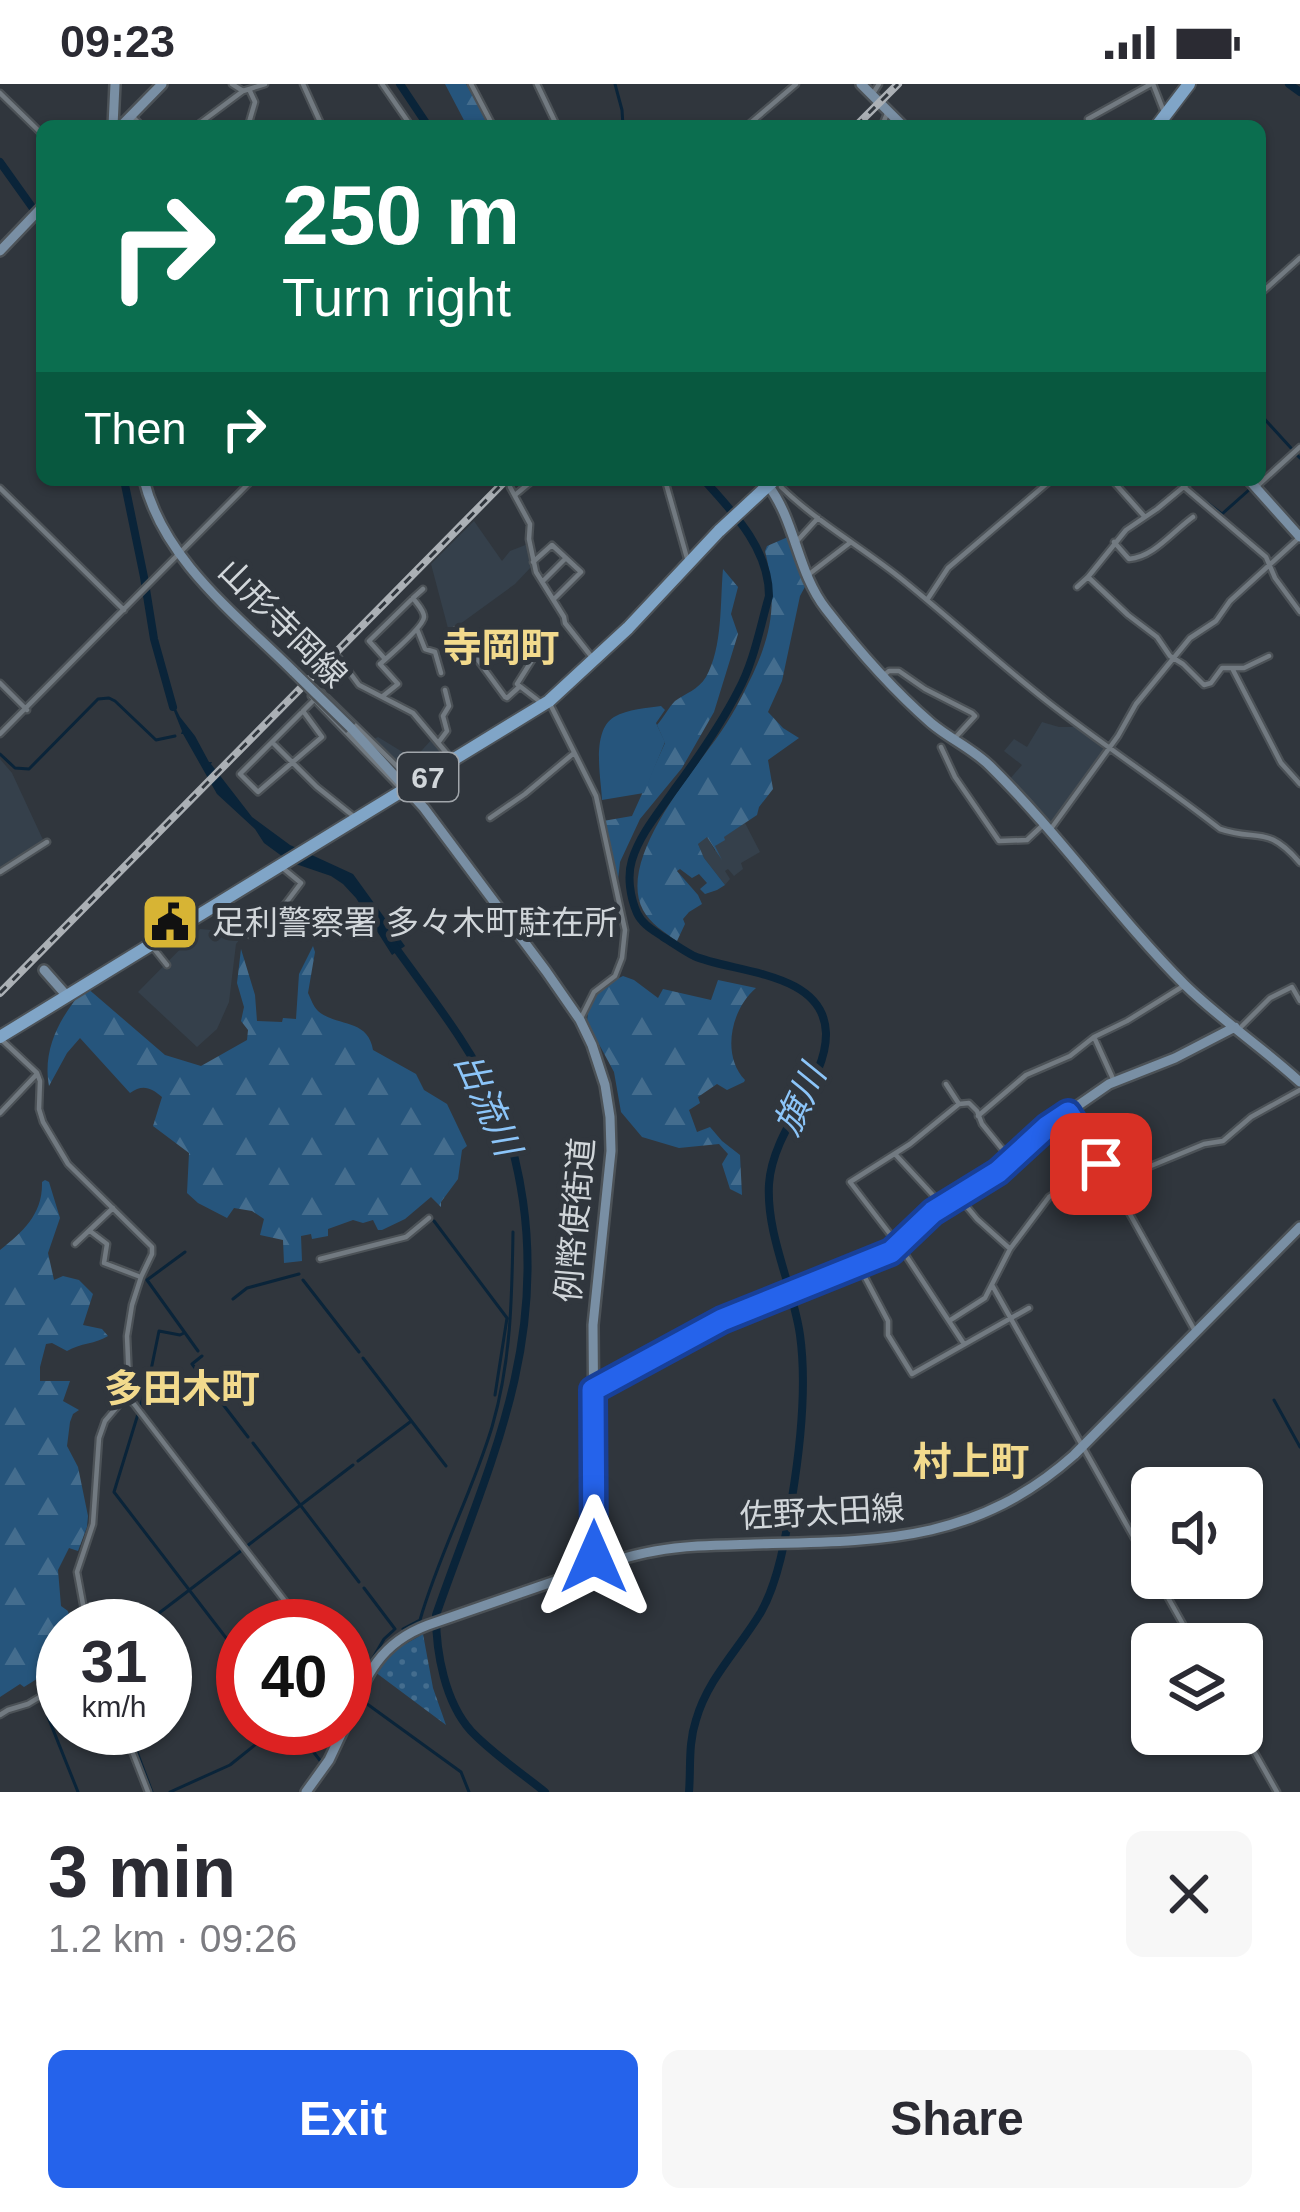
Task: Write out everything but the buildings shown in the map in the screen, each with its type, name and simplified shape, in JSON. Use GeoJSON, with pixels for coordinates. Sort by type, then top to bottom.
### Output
{"type":"FeatureCollection","features":[{"type":"Feature","properties":{"kind":"main road"},"geometry":{"type":"LineString","coordinates":[[115,84],[117,120]]}},
{"type":"Feature","properties":{"kind":"main road"},"geometry":{"type":"LineString","coordinates":[[125,120],[162,84]]}},
{"type":"Feature","properties":{"kind":"main road"},"geometry":{"type":"LineString","coordinates":[[861,84],[897,120]]}},
{"type":"Feature","properties":{"kind":"main road"},"geometry":{"type":"LineString","coordinates":[[1161,120],[1189,84]]}},
{"type":"Feature","properties":{"kind":"main road"},"geometry":{"type":"LineString","coordinates":[[115,100],[126,112],[141,105]]}},
{"type":"Feature","properties":{"kind":"main road"},"geometry":{"type":"LineString","coordinates":[[0,251],[36,213]]}},
{"type":"Feature","properties":{"kind":"main road","name":"山形寺岡線"},"geometry":{"type":"LineString","coordinates":[[146,486],[179,554],[408,788],[580,1020]]}},
{"type":"Feature","properties":{"kind":"main road","name":"67"},"geometry":{"type":"LineString","coordinates":[[0,1037],[546,703],[595,660],[765,486]]}},
{"type":"Feature","properties":{"kind":"main road"},"geometry":{"type":"LineString","coordinates":[[768,486],[821,602],[855,645],[933,724],[982,759],[1208,1008],[1300,1086]]}},
{"type":"Feature","properties":{"kind":"main road"},"geometry":{"type":"LineString","coordinates":[[1254,486],[1300,537]]}},
{"type":"Feature","properties":{"kind":"main road"},"geometry":{"type":"LineString","coordinates":[[44,970],[67,996]]}},
{"type":"Feature","properties":{"kind":"main road","name":"例幣使街道"},"geometry":{"type":"LineString","coordinates":[[580,1020],[605,1085],[611,1136],[593,1325],[595,1567]]}},
{"type":"Feature","properties":{"kind":"main road"},"geometry":{"type":"LineString","coordinates":[[593,1390],[704,1330],[891,1252],[942,1205],[1012,1161],[1041,1132],[1114,1081],[1237,1029]]}},
{"type":"Feature","properties":{"kind":"main road","name":"佐野太田線"},"geometry":{"type":"LineString","coordinates":[[595,1567],[656,1551],[896,1538],[964,1521],[1028,1490],[1083,1447],[1300,1227]]}},
{"type":"Feature","properties":{"kind":"main road"},"geometry":{"type":"LineString","coordinates":[[372,1668],[407,1634],[595,1567]]}},
{"type":"Feature","properties":{"kind":"main road"},"geometry":{"type":"LineString","coordinates":[[306,1792],[331,1755]]}},
{"type":"Feature","properties":{"kind":"street"},"geometry":{"type":"LineString","coordinates":[[232,84],[255,101],[250,120]]}},
{"type":"Feature","properties":{"kind":"street"},"geometry":{"type":"LineString","coordinates":[[204,120],[246,90],[265,84]]}},
{"type":"Feature","properties":{"kind":"street"},"geometry":{"type":"LineString","coordinates":[[303,84],[319,120]]}},
{"type":"Feature","properties":{"kind":"street"},"geometry":{"type":"LineString","coordinates":[[382,84],[406,120]]}},
{"type":"Feature","properties":{"kind":"street"},"geometry":{"type":"LineString","coordinates":[[471,84],[490,120]]}},
{"type":"Feature","properties":{"kind":"street"},"geometry":{"type":"LineString","coordinates":[[537,84],[554,120]]}},
{"type":"Feature","properties":{"kind":"street"},"geometry":{"type":"LineString","coordinates":[[755,120],[796,84]]}},
{"type":"Feature","properties":{"kind":"street"},"geometry":{"type":"LineString","coordinates":[[872,95],[879,84]]}},
{"type":"Feature","properties":{"kind":"street"},"geometry":{"type":"LineString","coordinates":[[1088,119],[1152,84],[1161,120]]}},
{"type":"Feature","properties":{"kind":"street"},"geometry":{"type":"LineString","coordinates":[[0,93],[36,128]]}},
{"type":"Feature","properties":{"kind":"street"},"geometry":{"type":"LineString","coordinates":[[884,120],[888,111]]}},
{"type":"Feature","properties":{"kind":"street"},"geometry":{"type":"LineString","coordinates":[[131,115],[136,120]]}},
{"type":"Feature","properties":{"kind":"street"},"geometry":{"type":"LineString","coordinates":[[1266,289],[1300,258]]}},
{"type":"Feature","properties":{"kind":"street"},"geometry":{"type":"LineString","coordinates":[[1266,473],[1300,447]]}},
{"type":"Feature","properties":{"kind":"street"},"geometry":{"type":"LineString","coordinates":[[0,734],[246,486]]}},
{"type":"Feature","properties":{"kind":"street"},"geometry":{"type":"LineString","coordinates":[[515,495],[526,486]]}},
{"type":"Feature","properties":{"kind":"street"},"geometry":{"type":"LineString","coordinates":[[666,486],[690,562]]}},
{"type":"Feature","properties":{"kind":"street"},"geometry":{"type":"LineString","coordinates":[[782,486],[994,659],[1220,829],[1262,834],[1284,845],[1300,863]]}},
{"type":"Feature","properties":{"kind":"street"},"geometry":{"type":"LineString","coordinates":[[927,600],[948,568],[1044,486]]}},
{"type":"Feature","properties":{"kind":"street"},"geometry":{"type":"LineString","coordinates":[[1117,486],[1144,517]]}},
{"type":"Feature","properties":{"kind":"street"},"geometry":{"type":"LineString","coordinates":[[510,487],[530,524],[533,562],[565,623],[595,660]]}},
{"type":"Feature","properties":{"kind":"street"},"geometry":{"type":"LineString","coordinates":[[1077,587],[1126,530],[1184,487],[1265,555],[1300,612]]}},
{"type":"Feature","properties":{"kind":"street"},"geometry":{"type":"LineString","coordinates":[[0,488],[124,610]]}},
{"type":"Feature","properties":{"kind":"street"},"geometry":{"type":"LineString","coordinates":[[1114,542],[1129,559],[1147,557],[1192,517]]}},
{"type":"Feature","properties":{"kind":"street"},"geometry":{"type":"LineString","coordinates":[[796,541],[818,518]]}},
{"type":"Feature","properties":{"kind":"street"},"geometry":{"type":"LineString","coordinates":[[941,747],[999,841],[1027,840],[1065,813],[1136,704],[1192,636],[1216,621],[1226,605],[1300,537]]}},
{"type":"Feature","properties":{"kind":"street"},"geometry":{"type":"LineString","coordinates":[[808,576],[851,542]]}},
{"type":"Feature","properties":{"kind":"street"},"geometry":{"type":"LineString","coordinates":[[533,562],[552,545],[581,572],[554,599]]}},
{"type":"Feature","properties":{"kind":"street"},"geometry":{"type":"LineString","coordinates":[[543,581],[566,559]]}},
{"type":"Feature","properties":{"kind":"street"},"geometry":{"type":"LineString","coordinates":[[1088,577],[1204,685],[1222,668],[1254,665],[1269,656]]}},
{"type":"Feature","properties":{"kind":"street"},"geometry":{"type":"LineString","coordinates":[[386,659],[369,641],[423,590]]}},
{"type":"Feature","properties":{"kind":"street"},"geometry":{"type":"LineString","coordinates":[[383,695],[398,684],[380,664],[424,619],[413,598]]}},
{"type":"Feature","properties":{"kind":"street"},"geometry":{"type":"LineString","coordinates":[[417,628],[425,650],[435,652],[441,673]]}},
{"type":"Feature","properties":{"kind":"street"},"geometry":{"type":"LineString","coordinates":[[456,630],[506,698],[518,688]]}},
{"type":"Feature","properties":{"kind":"street"},"geometry":{"type":"LineString","coordinates":[[518,688],[538,649]]}},
{"type":"Feature","properties":{"kind":"street"},"geometry":{"type":"LineString","coordinates":[[339,658],[359,685],[413,713],[452,761]]}},
{"type":"Feature","properties":{"kind":"street"},"geometry":{"type":"LineString","coordinates":[[1233,670],[1281,763],[1300,784]]}},
{"type":"Feature","properties":{"kind":"street"},"geometry":{"type":"LineString","coordinates":[[884,675],[899,671],[975,716],[954,740]]}},
{"type":"Feature","properties":{"kind":"street"},"geometry":{"type":"LineString","coordinates":[[0,683],[27,710]]}},
{"type":"Feature","properties":{"kind":"street"},"geometry":{"type":"LineString","coordinates":[[318,688],[408,777],[408,788],[397,784],[311,694],[318,688]]}},
{"type":"Feature","properties":{"kind":"street"},"geometry":{"type":"LineString","coordinates":[[518,688],[546,703],[596,796],[625,930],[615,976],[594,992],[580,1020]]}},
{"type":"Feature","properties":{"kind":"street"},"geometry":{"type":"LineString","coordinates":[[438,743],[447,731],[445,690]]}},
{"type":"Feature","properties":{"kind":"street"},"geometry":{"type":"LineString","coordinates":[[303,711],[322,737],[257,792],[240,774],[272,742],[303,711],[315,699]]}},
{"type":"Feature","properties":{"kind":"street"},"geometry":{"type":"LineString","coordinates":[[272,742],[357,820]]}},
{"type":"Feature","properties":{"kind":"street"},"geometry":{"type":"LineString","coordinates":[[490,818],[574,753]]}},
{"type":"Feature","properties":{"kind":"street"},"geometry":{"type":"LineString","coordinates":[[0,872],[47,842]]}},
{"type":"Feature","properties":{"kind":"street"},"geometry":{"type":"LineString","coordinates":[[250,934],[280,911],[301,883],[283,864]]}},
{"type":"Feature","properties":{"kind":"street"},"geometry":{"type":"LineString","coordinates":[[151,945],[167,965]]}},
{"type":"Feature","properties":{"kind":"street"},"geometry":{"type":"LineString","coordinates":[[979,1116],[1026,1075],[1066,1058],[1185,985]]}},
{"type":"Feature","properties":{"kind":"street"},"geometry":{"type":"LineString","coordinates":[[1237,1029],[1275,994],[1292,987],[1300,1001]]}},
{"type":"Feature","properties":{"kind":"street"},"geometry":{"type":"LineString","coordinates":[[0,1037],[38,1073],[43,1122],[68,1164],[149,1241],[152,1254],[141,1277],[127,1336],[129,1382],[101,1430],[93,1524],[78,1567],[83,1599]]}},
{"type":"Feature","properties":{"kind":"street"},"geometry":{"type":"LineString","coordinates":[[1094,1037],[1114,1081]]}},
{"type":"Feature","properties":{"kind":"street"},"geometry":{"type":"LineString","coordinates":[[0,1113],[38,1073]]}},
{"type":"Feature","properties":{"kind":"street"},"geometry":{"type":"LineString","coordinates":[[946,1084],[959,1104]]}},
{"type":"Feature","properties":{"kind":"street"},"geometry":{"type":"LineString","coordinates":[[1112,1182],[1222,1141],[1300,1086]]}},
{"type":"Feature","properties":{"kind":"street"},"geometry":{"type":"LineString","coordinates":[[964,1344],[850,1182],[966,1102],[1012,1161]]}},
{"type":"Feature","properties":{"kind":"street"},"geometry":{"type":"LineString","coordinates":[[1068,1113],[1196,1333]]}},
{"type":"Feature","properties":{"kind":"street"},"geometry":{"type":"LineString","coordinates":[[895,1154],[942,1205]]}},
{"type":"Feature","properties":{"kind":"street"},"geometry":{"type":"LineString","coordinates":[[949,1321],[985,1298],[1010,1249],[1049,1197],[1101,1164]]}},
{"type":"Feature","properties":{"kind":"street"},"geometry":{"type":"LineString","coordinates":[[958,1196],[1010,1249]]}},
{"type":"Feature","properties":{"kind":"street"},"geometry":{"type":"LineString","coordinates":[[75,1244],[112,1208]]}},
{"type":"Feature","properties":{"kind":"street"},"geometry":{"type":"LineString","coordinates":[[320,1259],[406,1237],[429,1218]]}},
{"type":"Feature","properties":{"kind":"street"},"geometry":{"type":"LineString","coordinates":[[90,1231],[107,1244],[104,1263],[141,1277]]}},
{"type":"Feature","properties":{"kind":"street"},"geometry":{"type":"LineString","coordinates":[[896,1243],[857,1263],[887,1321],[888,1335],[912,1374],[1029,1308]]}},
{"type":"Feature","properties":{"kind":"street"},"geometry":{"type":"LineString","coordinates":[[992,1285],[1131,1533]]}},
{"type":"Feature","properties":{"kind":"street"},"geometry":{"type":"LineString","coordinates":[[124,1396],[283,1599]]}},
{"type":"Feature","properties":{"kind":"street"},"geometry":{"type":"LineString","coordinates":[[0,1715],[36,1699]]}},
{"type":"Feature","properties":{"kind":"street"},"geometry":{"type":"LineString","coordinates":[[134,1755],[148,1792]]}},
{"type":"Feature","properties":{"kind":"street"},"geometry":{"type":"LineString","coordinates":[[1256,1755],[1276,1792]]}},
{"type":"Feature","properties":{"kind":"shaded area"},"geometry":{"type":"Polygon","coordinates":[[[474,521],[502,561],[510,551],[528,544],[532,566],[449,632],[431,564],[474,521]]]}},
{"type":"Feature","properties":{"kind":"shaded area"},"geometry":{"type":"Polygon","coordinates":[[[170,701],[252,817],[290,845],[353,874],[405,946],[392,955],[343,884],[290,862],[264,843],[217,794],[181,734],[170,701]]]}},
{"type":"Feature","properties":{"kind":"shaded area"},"geometry":{"type":"Polygon","coordinates":[[[1042,722],[1076,727],[1105,750],[1051,826],[1009,780],[1022,765],[1004,751],[1014,739],[1027,747],[1042,722]]]}},
{"type":"Feature","properties":{"kind":"shaded area"},"geometry":{"type":"Polygon","coordinates":[[[374,739],[414,759],[432,739],[448,758],[413,777],[374,739]]]}},
{"type":"Feature","properties":{"kind":"shaded area"},"geometry":{"type":"Polygon","coordinates":[[[0,759],[12,773],[44,842],[0,870],[0,759]]]}},
{"type":"Feature","properties":{"kind":"shaded area"},"geometry":{"type":"Polygon","coordinates":[[[745,823],[760,852],[741,863],[743,869],[734,876],[725,871],[730,879],[725,885],[698,844],[707,836],[715,851],[723,837],[745,823]]]}},
{"type":"Feature","properties":{"kind":"shaded area"},"geometry":{"type":"Polygon","coordinates":[[[200,929],[245,933],[236,944],[229,1002],[217,1029],[197,1047],[138,992],[200,929]]]}},
{"type":"Feature","properties":{"kind":"green space"},"geometry":{"type":"Polygon","coordinates":[[[445,84],[466,84],[487,120],[464,120],[445,84]]]}},
{"type":"Feature","properties":{"kind":"green space"},"geometry":{"type":"Polygon","coordinates":[[[788,537],[807,583],[782,681],[768,712],[799,738],[768,760],[773,789],[757,815],[715,846],[722,860],[707,837],[698,844],[725,885],[705,894],[700,889],[707,883],[699,874],[692,878],[677,871],[702,904],[683,919],[677,941],[643,910],[639,870],[657,824],[726,724],[756,667],[772,603],[765,551],[788,537]]]}},
{"type":"Feature","properties":{"kind":"green space"},"geometry":{"type":"Polygon","coordinates":[[[723,569],[738,587],[731,614],[738,634],[714,712],[682,768],[640,819],[620,862],[617,889],[603,821],[632,816],[665,743],[657,725],[675,701],[706,677],[718,638],[723,569]]]}},
{"type":"Feature","properties":{"kind":"green space"},"geometry":{"type":"Polygon","coordinates":[[[661,706],[665,710],[656,723],[665,742],[644,793],[602,800],[599,756],[607,724],[625,712],[661,706]]]}},
{"type":"Feature","properties":{"kind":"green space"},"geometry":{"type":"Polygon","coordinates":[[[313,946],[308,993],[316,1009],[358,1028],[373,1050],[416,1074],[424,1090],[447,1104],[467,1146],[462,1150],[458,1179],[441,1207],[431,1197],[405,1219],[382,1230],[373,1220],[353,1220],[328,1229],[328,1236],[301,1236],[302,1261],[284,1263],[283,1240],[260,1235],[264,1219],[234,1208],[227,1218],[187,1193],[189,1153],[153,1126],[162,1097],[146,1088],[130,1093],[80,1038],[49,1086],[48,1058],[61,1021],[86,987],[165,1055],[201,1066],[247,1040],[237,983],[241,949],[255,995],[257,1021],[282,1022],[283,1018],[296,1019],[299,974],[313,946]]]}},
{"type":"Feature","properties":{"kind":"green space"},"geometry":{"type":"Polygon","coordinates":[[[623,976],[658,998],[663,989],[711,1000],[718,980],[756,988],[740,1008],[732,1032],[733,1058],[744,1082],[727,1090],[717,1084],[689,1110],[697,1132],[710,1127],[740,1155],[742,1195],[730,1189],[722,1164],[728,1154],[719,1144],[679,1148],[642,1137],[621,1112],[614,1072],[587,1022],[598,994],[623,976]]]}},
{"type":"Feature","properties":{"kind":"green space"},"geometry":{"type":"Polygon","coordinates":[[[42,1182],[49,1182],[60,1218],[48,1253],[54,1280],[63,1276],[79,1280],[93,1294],[83,1325],[102,1329],[108,1336],[67,1351],[46,1344],[40,1381],[70,1381],[63,1401],[79,1410],[70,1422],[67,1446],[78,1467],[87,1527],[78,1551],[69,1548],[58,1570],[60,1599],[36,1599],[36,1680],[0,1697],[0,1250],[30,1221],[39,1204],[42,1182]]]}},
{"type":"Feature","properties":{"kind":"green space"},"geometry":{"type":"Polygon","coordinates":[[[423,1634],[446,1725],[375,1672],[395,1650],[423,1634]]]}},
{"type":"Feature","properties":{"kind":"waterway","name":"旗川"},"geometry":{"type":"LineString","coordinates":[[400,84],[424,120]]}},
{"type":"Feature","properties":{"kind":"waterway"},"geometry":{"type":"LineString","coordinates":[[615,84],[623,120]]}},
{"type":"Feature","properties":{"kind":"waterway"},"geometry":{"type":"LineString","coordinates":[[1289,84],[1300,92]]}},
{"type":"Feature","properties":{"kind":"waterway","name":"出流川"},"geometry":{"type":"LineString","coordinates":[[0,162],[36,213]]}},
{"type":"Feature","properties":{"kind":"waterway"},"geometry":{"type":"LineString","coordinates":[[1266,421],[1291,448]]}},
{"type":"Feature","properties":{"kind":"waterway"},"geometry":{"type":"LineString","coordinates":[[1266,475],[1300,444]]}},
{"type":"Feature","properties":{"kind":"waterway"},"geometry":{"type":"LineString","coordinates":[[1296,454],[1300,458]]}},
{"type":"Feature","properties":{"kind":"waterway","name":"出流川"},"geometry":{"type":"LineString","coordinates":[[125,486],[154,639],[173,707]]}},
{"type":"Feature","properties":{"kind":"waterway","name":"旗川"},"geometry":{"type":"LineString","coordinates":[[689,1792],[692,1738],[701,1705],[767,1599],[787,1527],[800,1438],[802,1354],[772,1222],[769,1184],[780,1143],[818,1070],[826,1033],[810,997],[774,978],[686,952],[642,920],[631,893],[635,850],[738,691],[769,596],[756,547],[709,486]]}},
{"type":"Feature","properties":{"kind":"waterway"},"geometry":{"type":"LineString","coordinates":[[1193,492],[1222,514],[1250,489]]}},
{"type":"Feature","properties":{"kind":"waterway"},"geometry":{"type":"LineString","coordinates":[[0,754],[15,768],[29,769],[98,699],[115,701],[156,740],[175,736]]}},
{"type":"Feature","properties":{"kind":"waterway","name":"出流川"},"geometry":{"type":"LineString","coordinates":[[393,944],[487,1083],[506,1128],[521,1188],[528,1258],[518,1363],[491,1463],[436,1615],[436,1630],[444,1676],[462,1719],[488,1747],[545,1792]]}},
{"type":"Feature","properties":{"kind":"waterway"},"geometry":{"type":"LineString","coordinates":[[434,1221],[507,1318],[495,1395]]}},
{"type":"Feature","properties":{"kind":"waterway"},"geometry":{"type":"LineString","coordinates":[[403,1629],[420,1620],[492,1427],[507,1354],[513,1232]]}},
{"type":"Feature","properties":{"kind":"waterway"},"geometry":{"type":"LineString","coordinates":[[185,1252],[147,1280],[198,1351]]}},
{"type":"Feature","properties":{"kind":"waterway"},"geometry":{"type":"LineString","coordinates":[[233,1299],[247,1288],[299,1274]]}},
{"type":"Feature","properties":{"kind":"waterway"},"geometry":{"type":"LineString","coordinates":[[303,1280],[359,1352]]}},
{"type":"Feature","properties":{"kind":"waterway"},"geometry":{"type":"LineString","coordinates":[[184,1333],[159,1331],[114,1492],[216,1625]]}},
{"type":"Feature","properties":{"kind":"waterway"},"geometry":{"type":"LineString","coordinates":[[202,1356],[192,1364],[248,1437]]}},
{"type":"Feature","properties":{"kind":"waterway"},"geometry":{"type":"LineString","coordinates":[[363,1358],[446,1466]]}},
{"type":"Feature","properties":{"kind":"waterway"},"geometry":{"type":"LineString","coordinates":[[1274,1400],[1300,1447]]}},
{"type":"Feature","properties":{"kind":"waterway"},"geometry":{"type":"LineString","coordinates":[[358,1461],[410,1422]]}},
{"type":"Feature","properties":{"kind":"waterway"},"geometry":{"type":"LineString","coordinates":[[253,1443],[359,1582]]}},
{"type":"Feature","properties":{"kind":"waterway"},"geometry":{"type":"LineString","coordinates":[[247,1546],[353,1465]]}},
{"type":"Feature","properties":{"kind":"waterway"},"geometry":{"type":"LineString","coordinates":[[178,1599],[242,1550]]}},
{"type":"Feature","properties":{"kind":"waterway"},"geometry":{"type":"LineString","coordinates":[[364,1588],[395,1629],[372,1660]]}},
{"type":"Feature","properties":{"kind":"waterway"},"geometry":{"type":"LineString","coordinates":[[383,1661],[395,1650]]}},
{"type":"Feature","properties":{"kind":"waterway"},"geometry":{"type":"LineString","coordinates":[[372,1708],[461,1772],[469,1792]]}},
{"type":"Feature","properties":{"kind":"waterway"},"geometry":{"type":"LineString","coordinates":[[63,1755],[78,1792]]}},
{"type":"Feature","properties":{"kind":"waterway"},"geometry":{"type":"LineString","coordinates":[[138,1755],[152,1792]]}},
{"type":"Feature","properties":{"kind":"waterway"},"geometry":{"type":"LineString","coordinates":[[170,1792],[242,1755]]}},
{"type":"Feature","properties":{"kind":"waterway"},"geometry":{"type":"LineString","coordinates":[[316,1755],[322,1763]]}},
{"type":"Feature","properties":{"kind":"railway"},"geometry":{"type":"LineString","coordinates":[[862,120],[898,84]]}},
{"type":"Feature","properties":{"kind":"railway"},"geometry":{"type":"LineString","coordinates":[[0,993],[500,486]]}},
{"type":"Feature","properties":{"kind":"place","name":"足利警察署 多々木町駐在所"},"geometry":{"type":"Point","coordinates":[170,922]}},
{"type":"Feature","properties":{"kind":"district","name":"寺岡町"},"geometry":{"type":"Point","coordinates":[501,647]}},
{"type":"Feature","properties":{"kind":"district","name":"多田木町"},"geometry":{"type":"Point","coordinates":[182,1388]}},
{"type":"Feature","properties":{"kind":"district","name":"村上町"},"geometry":{"type":"Point","coordinates":[971,1461]}},
{"type":"Feature","properties":{"kind":"route"},"geometry":{"type":"LineString","coordinates":[[594,1557],[593,1390],[722,1320],[891,1252],[933,1212],[998,1172],[1068,1113],[1101,1164]]}}]}
